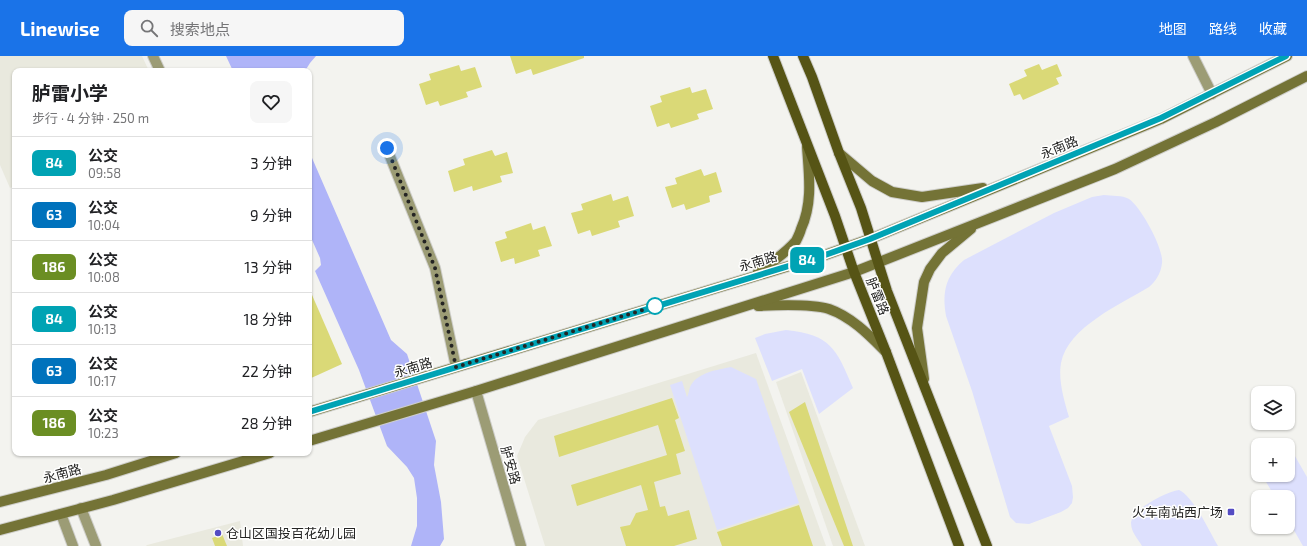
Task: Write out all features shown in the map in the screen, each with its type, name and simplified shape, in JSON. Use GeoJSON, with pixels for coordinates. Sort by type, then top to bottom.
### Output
{"type":"FeatureCollection","features":[{"type":"Feature","properties":{"kind":"main road","name":"胪雷路"},"geometry":{"type":"LineString","coordinates":[[773,56],[959,546]]}},
{"type":"Feature","properties":{"kind":"main road","name":"胪雷路"},"geometry":{"type":"LineString","coordinates":[[803,56],[861,208],[887,291],[987,546]]}},
{"type":"Feature","properties":{"kind":"main road","name":"永南路"},"geometry":{"type":"LineString","coordinates":[[312,410],[350,400],[846,248],[1161,118],[1286,56]]}},
{"type":"Feature","properties":{"kind":"main road"},"geometry":{"type":"LineString","coordinates":[[312,440],[444,401],[854,272],[1115,169],[1216,122],[1307,76]]}},
{"type":"Feature","properties":{"kind":"main road"},"geometry":{"type":"LineString","coordinates":[[751,277],[780,256],[797,239],[803,225],[808,210],[810,194],[807,143]]}},
{"type":"Feature","properties":{"kind":"main road"},"geometry":{"type":"LineString","coordinates":[[839,153],[872,181],[892,192],[922,197],[999,186]]}},
{"type":"Feature","properties":{"kind":"main road"},"geometry":{"type":"LineString","coordinates":[[925,389],[917,328],[924,282],[930,269],[942,253],[984,220]]}},
{"type":"Feature","properties":{"kind":"main road"},"geometry":{"type":"LineString","coordinates":[[740,308],[773,305],[804,306],[829,309],[853,322],[867,333],[886,352]]}},
{"type":"Feature","properties":{"kind":"main road","name":"永南路"},"geometry":{"type":"LineString","coordinates":[[0,502],[106,474],[166,456]]}},
{"type":"Feature","properties":{"kind":"main road"},"geometry":{"type":"LineString","coordinates":[[0,530],[61,514],[260,456]]}},
{"type":"Feature","properties":{"kind":"street"},"geometry":{"type":"LineString","coordinates":[[153,56],[159,68]]}},
{"type":"Feature","properties":{"kind":"street"},"geometry":{"type":"LineString","coordinates":[[1192,56],[1212,94]]}},
{"type":"Feature","properties":{"kind":"street"},"geometry":{"type":"LineString","coordinates":[[387,148],[435,268],[456,367]]}},
{"type":"Feature","properties":{"kind":"street","name":"胪安路"},"geometry":{"type":"LineString","coordinates":[[476,391],[521,546]]}},
{"type":"Feature","properties":{"kind":"street"},"geometry":{"type":"LineString","coordinates":[[81,508],[96,546]]}},
{"type":"Feature","properties":{"kind":"street"},"geometry":{"type":"LineString","coordinates":[[61,514],[73,546]]}},
{"type":"Feature","properties":{"kind":"shaded area"},"geometry":{"type":"Polygon","coordinates":[[[0,56],[142,56],[148,68],[12,68],[12,187],[10,188],[0,165],[0,56]]]}},
{"type":"Feature","properties":{"kind":"shaded area"},"geometry":{"type":"Polygon","coordinates":[[[1104,195],[1120,196],[1129,199],[1140,210],[1156,239],[1162,257],[1161,270],[1149,287],[1097,318],[1074,338],[1066,350],[1061,363],[1060,376],[1063,397],[1069,417],[1049,426],[1072,486],[1072,503],[1068,508],[1061,512],[1029,524],[1016,523],[1010,517],[972,391],[946,316],[944,300],[946,285],[953,272],[964,260],[1054,213],[1092,197],[1104,195]]]}},
{"type":"Feature","properties":{"kind":"shaded area"},"geometry":{"type":"Polygon","coordinates":[[[786,330],[801,332],[813,336],[830,346],[842,363],[853,388],[819,414],[802,369],[772,381],[755,338],[765,334],[786,330]]]}},
{"type":"Feature","properties":{"kind":"shaded area"},"geometry":{"type":"Polygon","coordinates":[[[756,353],[826,546],[545,546],[517,456],[525,437],[538,420],[756,353]]]}},
{"type":"Feature","properties":{"kind":"shaded area"},"geometry":{"type":"Polygon","coordinates":[[[731,367],[756,379],[799,503],[717,530],[670,385],[682,381],[687,397],[691,385],[703,374],[731,367]]]}},
{"type":"Feature","properties":{"kind":"shaded area"},"geometry":{"type":"Polygon","coordinates":[[[801,372],[865,546],[833,546],[776,382],[801,372]]]}},
{"type":"Feature","properties":{"kind":"shaded area"},"geometry":{"type":"Polygon","coordinates":[[[1295,456],[1307,477],[1307,546],[1303,546],[1295,532],[1295,490],[1271,490],[1266,482],[1295,482],[1295,456]]]}},
{"type":"Feature","properties":{"kind":"shaded area"},"geometry":{"type":"Polygon","coordinates":[[[1179,490],[1185,494],[1196,507],[1218,546],[1142,546],[1132,529],[1131,523],[1133,518],[1137,512],[1150,502],[1173,491],[1179,490]]]}},
{"type":"Feature","properties":{"kind":"shaded area","name":"仓山区国投百花幼儿园"},"geometry":{"type":"Polygon","coordinates":[[[240,521],[243,546],[146,546],[147,545],[240,521]]]}},
{"type":"Feature","properties":{"kind":"water"},"geometry":{"type":"Polygon","coordinates":[[[226,56],[316,56],[307,68],[232,68],[226,56]]]}},
{"type":"Feature","properties":{"kind":"water"},"geometry":{"type":"Polygon","coordinates":[[[312,158],[391,340],[407,354],[436,441],[434,465],[441,502],[444,539],[440,546],[411,546],[417,526],[417,498],[414,478],[407,467],[387,446],[359,370],[315,271],[321,265],[320,258],[312,240],[312,158]]]}},
{"type":"Feature","properties":{"kind":"building"},"geometry":{"type":"Polygon","coordinates":[[[510,56],[584,56],[584,58],[533,75],[531,69],[516,74],[510,56]]]}},
{"type":"Feature","properties":{"kind":"building"},"geometry":{"type":"Polygon","coordinates":[[[1039,64],[1042,70],[1057,64],[1062,76],[1056,78],[1059,84],[1023,100],[1020,94],[1014,96],[1009,84],[1027,76],[1024,70],[1039,64]]]}},
{"type":"Feature","properties":{"kind":"building"},"geometry":{"type":"Polygon","coordinates":[[[459,65],[461,71],[475,67],[482,87],[466,92],[468,97],[440,106],[438,101],[426,105],[419,84],[431,80],[429,74],[459,65]]]}},
{"type":"Feature","properties":{"kind":"building"},"geometry":{"type":"Polygon","coordinates":[[[690,87],[692,93],[706,89],[713,109],[697,114],[699,119],[671,128],[669,123],[657,127],[650,106],[662,102],[660,96],[690,87]]]}},
{"type":"Feature","properties":{"kind":"building"},"geometry":{"type":"Polygon","coordinates":[[[492,150],[495,156],[507,152],[513,173],[500,176],[502,182],[473,191],[472,186],[454,192],[448,171],[465,165],[463,159],[492,150]]]}},
{"type":"Feature","properties":{"kind":"building"},"geometry":{"type":"Polygon","coordinates":[[[701,169],[704,176],[716,172],[722,192],[709,196],[710,202],[686,210],[684,204],[672,208],[665,187],[677,184],[675,178],[701,169]]]}},
{"type":"Feature","properties":{"kind":"building"},"geometry":{"type":"Polygon","coordinates":[[[611,194],[613,201],[628,196],[634,216],[618,221],[620,227],[592,236],[590,230],[578,234],[571,213],[583,210],[581,204],[611,194]]]}},
{"type":"Feature","properties":{"kind":"building"},"geometry":{"type":"Polygon","coordinates":[[[531,223],[533,230],[545,226],[552,246],[538,250],[540,256],[515,264],[514,258],[501,262],[495,242],[507,238],[505,232],[531,223]]]}},
{"type":"Feature","properties":{"kind":"building"},"geometry":{"type":"Polygon","coordinates":[[[312,295],[342,364],[312,378],[312,295]]]}},
{"type":"Feature","properties":{"kind":"building"},"geometry":{"type":"Polygon","coordinates":[[[672,398],[679,418],[675,420],[685,451],[676,454],[681,474],[654,482],[660,507],[665,506],[668,516],[689,510],[697,539],[674,546],[626,546],[620,527],[630,525],[636,513],[648,510],[641,485],[577,506],[571,485],[667,455],[658,425],[559,457],[554,436],[672,398]]]}},
{"type":"Feature","properties":{"kind":"building"},"geometry":{"type":"Polygon","coordinates":[[[805,402],[853,546],[844,546],[789,412],[805,402]]]}},
{"type":"Feature","properties":{"kind":"building"},"geometry":{"type":"Polygon","coordinates":[[[799,505],[813,546],[722,546],[717,532],[799,505]]]}},
{"type":"Feature","properties":{"kind":"building"},"geometry":{"type":"Polygon","coordinates":[[[222,534],[227,546],[215,546],[212,538],[222,534]]]}},
{"type":"Feature","properties":{"kind":"bus line","name":"84"},"geometry":{"type":"LineString","coordinates":[[312,411],[825,255],[870,239],[1161,118],[1286,56]]}},
{"type":"Feature","properties":{"kind":"place","name":"火车南站西广场"},"geometry":{"type":"Point","coordinates":[1231,512]}},
{"type":"Feature","properties":{"kind":"place","name":"仓山区国投百花幼儿园"},"geometry":{"type":"Point","coordinates":[218,533]}},
{"type":"Feature","properties":{"kind":"route"},"geometry":{"type":"LineString","coordinates":[[387,148],[435,268],[456,367],[655,306]]}}]}
